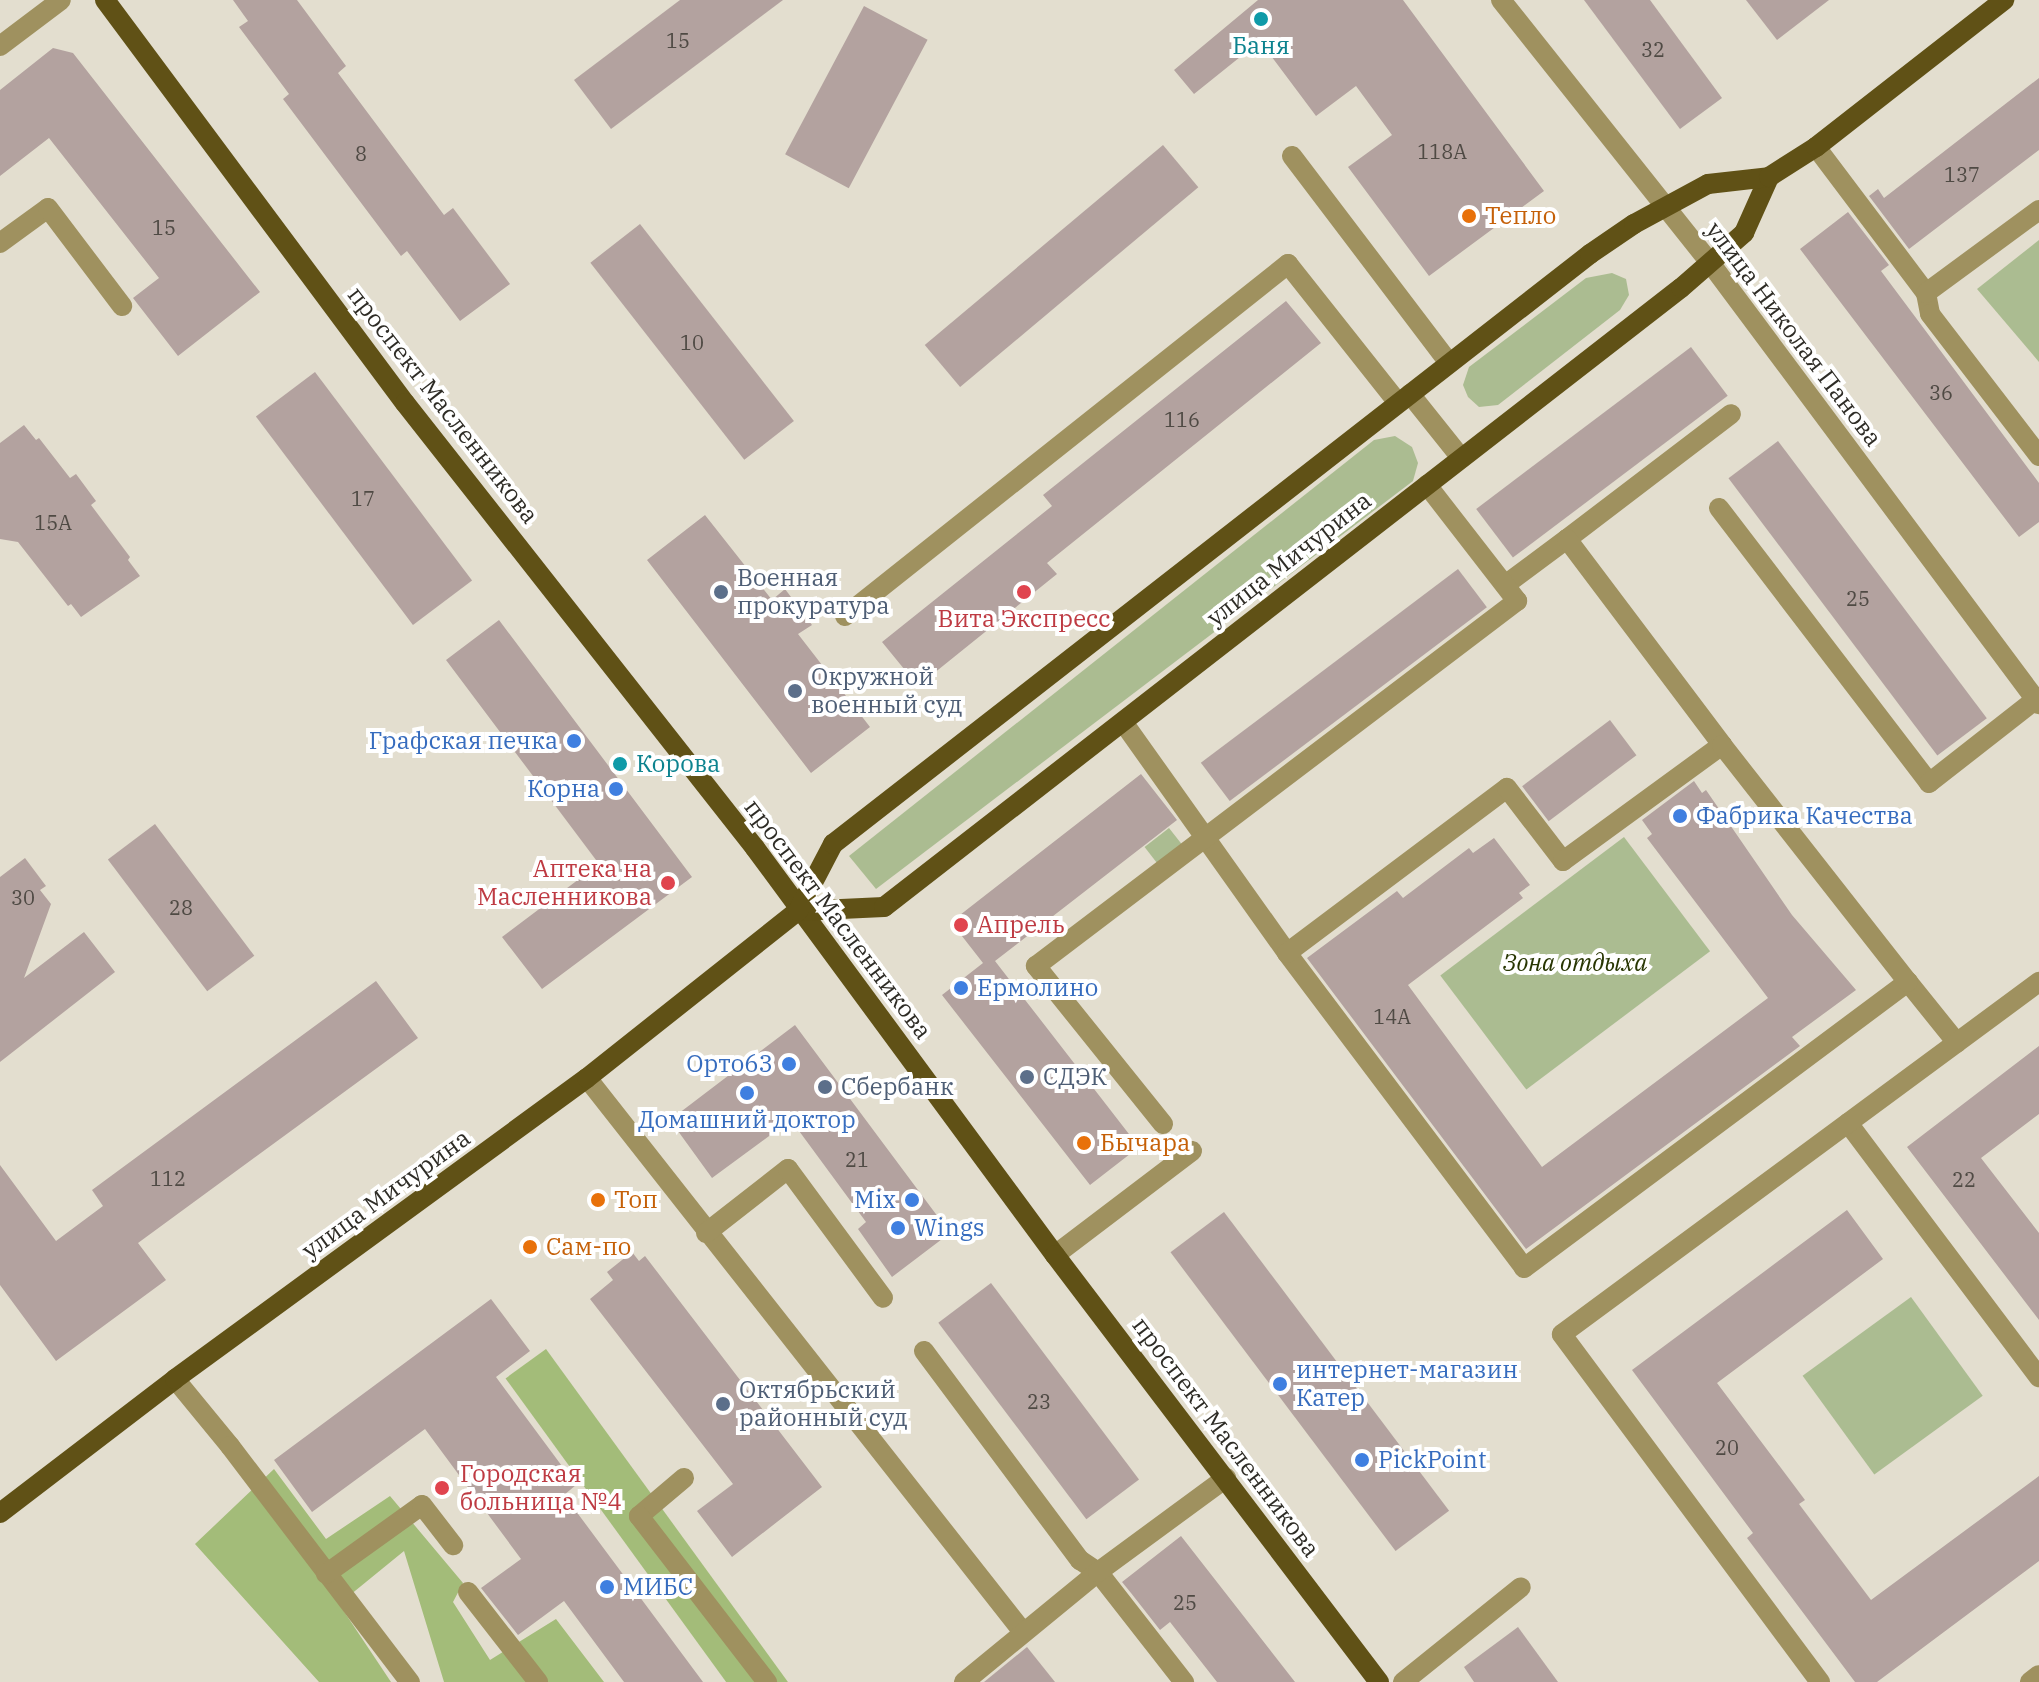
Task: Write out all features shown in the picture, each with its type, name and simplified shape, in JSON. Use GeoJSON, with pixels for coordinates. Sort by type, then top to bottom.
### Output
{"type":"FeatureCollection","features":[{"type":"Feature","properties":{"kind":"main road","name":"проспект Масленникова"},"geometry":{"type":"LineString","coordinates":[[105,0],[405,403],[755,848],[798,911],[1055,1255],[1379,1682]]}},
{"type":"Feature","properties":{"kind":"main road","name":"улица Мичурина"},"geometry":{"type":"LineString","coordinates":[[0,1513],[175,1379],[587,1078],[798,911],[833,844],[1590,254],[1708,184],[1769,177],[1816,147],[2004,0]]}},
{"type":"Feature","properties":{"kind":"main road","name":"улица Мичурина"},"geometry":{"type":"LineString","coordinates":[[798,911],[884,907],[1711,264],[1744,233],[1769,177]]}},
{"type":"Feature","properties":{"kind":"street"},"geometry":{"type":"LineString","coordinates":[[0,46],[61,0]]}},
{"type":"Feature","properties":{"kind":"street","name":"улица Николая Панова"},"geometry":{"type":"LineString","coordinates":[[1501,0],[1711,264],[2037,701]]}},
{"type":"Feature","properties":{"kind":"street"},"geometry":{"type":"LineString","coordinates":[[1816,147],[1926,293],[1930,314],[2039,456]]}},
{"type":"Feature","properties":{"kind":"street"},"geometry":{"type":"LineString","coordinates":[[1292,156],[1449,363]]}},
{"type":"Feature","properties":{"kind":"street"},"geometry":{"type":"LineString","coordinates":[[0,243],[48,208],[122,306]]}},
{"type":"Feature","properties":{"kind":"street"},"geometry":{"type":"LineString","coordinates":[[1926,293],[2039,210]]}},
{"type":"Feature","properties":{"kind":"street"},"geometry":{"type":"LineString","coordinates":[[845,616],[1288,264],[1404,398],[1461,458]]}},
{"type":"Feature","properties":{"kind":"street"},"geometry":{"type":"LineString","coordinates":[[1505,585],[1731,414]]}},
{"type":"Feature","properties":{"kind":"street"},"geometry":{"type":"LineString","coordinates":[[1163,1124],[1036,966],[1517,601],[1427,485]]}},
{"type":"Feature","properties":{"kind":"street"},"geometry":{"type":"LineString","coordinates":[[1719,508],[1929,783],[2037,701]]}},
{"type":"Feature","properties":{"kind":"street"},"geometry":{"type":"LineString","coordinates":[[1567,539],[1722,745],[1957,1043]]}},
{"type":"Feature","properties":{"kind":"street"},"geometry":{"type":"LineString","coordinates":[[1123,722],[1287,953],[1524,1268],[1908,982]]}},
{"type":"Feature","properties":{"kind":"street"},"geometry":{"type":"LineString","coordinates":[[1287,953],[1507,788],[1563,861],[1722,745]]}},
{"type":"Feature","properties":{"kind":"street"},"geometry":{"type":"LineString","coordinates":[[1820,1682],[1562,1334],[2039,982]]}},
{"type":"Feature","properties":{"kind":"street"},"geometry":{"type":"LineString","coordinates":[[587,1078],[1023,1632]]}},
{"type":"Feature","properties":{"kind":"street"},"geometry":{"type":"LineString","coordinates":[[1848,1123],[2039,1377]]}},
{"type":"Feature","properties":{"kind":"street"},"geometry":{"type":"LineString","coordinates":[[1055,1255],[1192,1151]]}},
{"type":"Feature","properties":{"kind":"street"},"geometry":{"type":"LineString","coordinates":[[706,1233],[788,1169],[883,1298]]}},
{"type":"Feature","properties":{"kind":"street"},"geometry":{"type":"LineString","coordinates":[[924,1351],[1080,1560],[1098,1572],[1184,1682]]}},
{"type":"Feature","properties":{"kind":"street"},"geometry":{"type":"LineString","coordinates":[[175,1379],[410,1682]]}},
{"type":"Feature","properties":{"kind":"street"},"geometry":{"type":"LineString","coordinates":[[684,1478],[639,1516],[767,1682]]}},
{"type":"Feature","properties":{"kind":"street"},"geometry":{"type":"LineString","coordinates":[[964,1682],[1098,1572],[1226,1478]]}},
{"type":"Feature","properties":{"kind":"street"},"geometry":{"type":"LineString","coordinates":[[326,1574],[422,1505],[453,1545]]}},
{"type":"Feature","properties":{"kind":"street"},"geometry":{"type":"LineString","coordinates":[[1403,1682],[1521,1587]]}},
{"type":"Feature","properties":{"kind":"street"},"geometry":{"type":"LineString","coordinates":[[468,1592],[538,1682]]}},
{"type":"Feature","properties":{"kind":"street"},"geometry":{"type":"LineString","coordinates":[[2030,1682],[2039,1675]]}},
{"type":"Feature","properties":{"kind":"green space"},"geometry":{"type":"Polygon","coordinates":[[[2039,240],[2039,362],[1977,289],[2039,240]]]}},
{"type":"Feature","properties":{"kind":"green space"},"geometry":{"type":"Polygon","coordinates":[[[1612,273],[1626,279],[1629,295],[1620,310],[1498,405],[1479,407],[1468,397],[1463,385],[1469,367],[1586,278],[1612,273]]]}},
{"type":"Feature","properties":{"kind":"green space"},"geometry":{"type":"Polygon","coordinates":[[[1395,436],[1412,447],[1418,463],[1413,481],[876,889],[849,856],[1374,440],[1395,436]]]}},
{"type":"Feature","properties":{"kind":"green space"},"geometry":{"type":"Polygon","coordinates":[[[1169,828],[1183,846],[1159,865],[1145,847],[1169,828]]]}},
{"type":"Feature","properties":{"kind":"green space","name":"Зона отдыха"},"geometry":{"type":"Polygon","coordinates":[[[1624,837],[1710,951],[1526,1090],[1440,975],[1624,837]]]}},
{"type":"Feature","properties":{"kind":"green space"},"geometry":{"type":"Polygon","coordinates":[[[1911,1297],[1983,1396],[1874,1474],[1803,1376],[1911,1297]]]}},
{"type":"Feature","properties":{"kind":"green space"},"geometry":{"type":"Polygon","coordinates":[[[546,1349],[788,1682],[726,1682],[506,1378],[546,1349]]]}},
{"type":"Feature","properties":{"kind":"green space"},"geometry":{"type":"Polygon","coordinates":[[[274,1469],[326,1539],[390,1496],[463,1583],[453,1602],[490,1660],[556,1619],[604,1682],[444,1682],[404,1551],[339,1604],[391,1682],[319,1682],[195,1544],[274,1469]]]}},
{"type":"Feature","properties":{"kind":"building"},"geometry":{"type":"Polygon","coordinates":[[[233,0],[297,0],[346,66],[338,73],[444,215],[453,208],[510,284],[460,321],[407,251],[401,256],[283,99],[289,94],[239,27],[248,21],[233,0]]]}},
{"type":"Feature","properties":{"kind":"building"},"geometry":{"type":"Polygon","coordinates":[[[680,0],[783,0],[611,129],[574,80],[680,0]]]}},
{"type":"Feature","properties":{"kind":"building"},"geometry":{"type":"Polygon","coordinates":[[[1258,0],[1403,0],[1544,191],[1429,276],[1348,167],[1392,135],[1356,86],[1316,116],[1260,41],[1194,94],[1174,70],[1258,0]]]}},
{"type":"Feature","properties":{"kind":"building"},"geometry":{"type":"Polygon","coordinates":[[[1584,0],[1650,0],[1722,98],[1680,129],[1584,0]]]}},
{"type":"Feature","properties":{"kind":"building"},"geometry":{"type":"Polygon","coordinates":[[[1746,0],[1829,0],[1777,40],[1746,0]]]}},
{"type":"Feature","properties":{"kind":"building"},"geometry":{"type":"Polygon","coordinates":[[[864,6],[928,40],[849,188],[785,154],[864,6]]]}},
{"type":"Feature","properties":{"kind":"building"},"geometry":{"type":"Polygon","coordinates":[[[53,48],[73,53],[260,292],[178,356],[133,298],[159,278],[49,138],[0,176],[0,90],[53,48]]]}},
{"type":"Feature","properties":{"kind":"building"},"geometry":{"type":"Polygon","coordinates":[[[2039,78],[2039,150],[1909,249],[1869,196],[1878,189],[1884,198],[2039,78]]]}},
{"type":"Feature","properties":{"kind":"building"},"geometry":{"type":"Polygon","coordinates":[[[1163,145],[1198,187],[960,387],[925,345],[1163,145]]]}},
{"type":"Feature","properties":{"kind":"building"},"geometry":{"type":"Polygon","coordinates":[[[1848,212],[1889,265],[1881,271],[2039,483],[2039,522],[2019,537],[1800,249],[1848,212]]]}},
{"type":"Feature","properties":{"kind":"building"},"geometry":{"type":"Polygon","coordinates":[[[640,224],[794,421],[744,460],[590,263],[640,224]]]}},
{"type":"Feature","properties":{"kind":"building"},"geometry":{"type":"Polygon","coordinates":[[[1286,301],[1321,343],[1047,563],[1057,574],[918,686],[882,642],[1052,506],[1043,495],[1286,301]]]}},
{"type":"Feature","properties":{"kind":"building"},"geometry":{"type":"Polygon","coordinates":[[[1691,347],[1728,396],[1513,558],[1476,509],[1691,347]]]}},
{"type":"Feature","properties":{"kind":"building"},"geometry":{"type":"Polygon","coordinates":[[[315,372],[472,580],[413,625],[256,417],[315,372]]]}},
{"type":"Feature","properties":{"kind":"building"},"geometry":{"type":"Polygon","coordinates":[[[24,425],[36,440],[39,438],[70,478],[76,474],[96,501],[91,505],[130,557],[128,560],[140,576],[81,617],[71,604],[68,606],[18,542],[0,539],[0,443],[24,425]]]}},
{"type":"Feature","properties":{"kind":"building"},"geometry":{"type":"Polygon","coordinates":[[[1778,441],[1987,718],[1937,755],[1728,478],[1778,441]]]}},
{"type":"Feature","properties":{"kind":"building"},"geometry":{"type":"Polygon","coordinates":[[[705,515],[772,600],[785,589],[812,625],[798,634],[870,727],[811,773],[647,560],[705,515]]]}},
{"type":"Feature","properties":{"kind":"building"},"geometry":{"type":"Polygon","coordinates":[[[1458,569],[1487,607],[1230,801],[1201,763],[1458,569]]]}},
{"type":"Feature","properties":{"kind":"building"},"geometry":{"type":"Polygon","coordinates":[[[499,620],[692,877],[542,989],[502,937],[599,864],[446,660],[499,620]]]}},
{"type":"Feature","properties":{"kind":"building"},"geometry":{"type":"Polygon","coordinates":[[[1610,720],[1636,755],[1549,821],[1522,786],[1610,720]]]}},
{"type":"Feature","properties":{"kind":"building"},"geometry":{"type":"Polygon","coordinates":[[[1141,774],[1177,820],[995,961],[1139,1147],[1090,1185],[942,995],[983,963],[951,922],[1141,774]]]}},
{"type":"Feature","properties":{"kind":"building"},"geometry":{"type":"Polygon","coordinates":[[[1694,781],[1702,793],[1706,790],[1792,915],[1856,990],[1792,1037],[1800,1046],[1526,1249],[1307,958],[1397,891],[1403,898],[1469,848],[1473,853],[1494,838],[1530,885],[1519,893],[1523,898],[1408,985],[1542,1167],[1768,998],[1647,838],[1652,834],[1642,820],[1694,781]]]}},
{"type":"Feature","properties":{"kind":"building"},"geometry":{"type":"Polygon","coordinates":[[[155,824],[254,956],[207,991],[108,860],[155,824]]]}},
{"type":"Feature","properties":{"kind":"building"},"geometry":{"type":"Polygon","coordinates":[[[25,858],[46,886],[40,890],[51,904],[24,978],[84,932],[115,972],[0,1062],[0,877],[25,858]]]}},
{"type":"Feature","properties":{"kind":"building"},"geometry":{"type":"Polygon","coordinates":[[[376,981],[418,1038],[138,1243],[166,1280],[56,1361],[0,1285],[0,1165],[56,1241],[103,1206],[92,1190],[376,981]]]}},
{"type":"Feature","properties":{"kind":"building"},"geometry":{"type":"Polygon","coordinates":[[[795,1025],[950,1233],[892,1277],[858,1229],[866,1222],[791,1120],[712,1178],[670,1120],[795,1025]]]}},
{"type":"Feature","properties":{"kind":"building"},"geometry":{"type":"Polygon","coordinates":[[[2039,1046],[2039,1114],[1981,1158],[2039,1233],[2039,1320],[1907,1147],[2039,1046]]]}},
{"type":"Feature","properties":{"kind":"building"},"geometry":{"type":"Polygon","coordinates":[[[1847,1210],[1883,1259],[1717,1383],[1805,1500],[1799,1504],[1871,1600],[2039,1476],[2039,1561],[1877,1682],[1855,1682],[1747,1538],[1753,1533],[1632,1370],[1847,1210]]]}},
{"type":"Feature","properties":{"kind":"building"},"geometry":{"type":"Polygon","coordinates":[[[1224,1212],[1449,1511],[1396,1551],[1170,1252],[1224,1212]]]}},
{"type":"Feature","properties":{"kind":"building","name":"Октябрьский районный суд"},"geometry":{"type":"Polygon","coordinates":[[[632,1252],[639,1261],[645,1256],[822,1487],[732,1557],[697,1511],[733,1484],[590,1299],[613,1280],[607,1272],[632,1252]]]}},
{"type":"Feature","properties":{"kind":"building"},"geometry":{"type":"Polygon","coordinates":[[[991,1283],[1139,1479],[1086,1519],[938,1323],[991,1283]]]}},
{"type":"Feature","properties":{"kind":"building"},"geometry":{"type":"Polygon","coordinates":[[[491,1299],[530,1351],[496,1377],[576,1485],[564,1495],[703,1682],[624,1682],[564,1601],[518,1635],[481,1588],[521,1559],[425,1429],[312,1512],[274,1460],[491,1299]]]}},
{"type":"Feature","properties":{"kind":"building"},"geometry":{"type":"Polygon","coordinates":[[[1181,1536],[1295,1682],[1217,1682],[1170,1622],[1160,1630],[1122,1582],[1181,1536]]]}},
{"type":"Feature","properties":{"kind":"building"},"geometry":{"type":"Polygon","coordinates":[[[1518,1627],[1558,1682],[1474,1682],[1464,1667],[1518,1627]]]}},
{"type":"Feature","properties":{"kind":"building"},"geometry":{"type":"Polygon","coordinates":[[[1027,1647],[1055,1682],[984,1682],[1027,1647]]]}},
{"type":"Feature","properties":{"kind":"place","name":"Баня"},"geometry":{"type":"Point","coordinates":[1261,19]}},
{"type":"Feature","properties":{"kind":"place","name":"Тепло"},"geometry":{"type":"Point","coordinates":[1469,216]}},
{"type":"Feature","properties":{"kind":"place","name":"Военная прокуратура"},"geometry":{"type":"Point","coordinates":[721,592]}},
{"type":"Feature","properties":{"kind":"place","name":"Вита Экспресс"},"geometry":{"type":"Point","coordinates":[1024,592]}},
{"type":"Feature","properties":{"kind":"place","name":"Окружной военный суд"},"geometry":{"type":"Point","coordinates":[795,691]}},
{"type":"Feature","properties":{"kind":"place","name":"Графская печка"},"geometry":{"type":"Point","coordinates":[574,741]}},
{"type":"Feature","properties":{"kind":"place","name":"Корова"},"geometry":{"type":"Point","coordinates":[620,764]}},
{"type":"Feature","properties":{"kind":"place","name":"Корна"},"geometry":{"type":"Point","coordinates":[616,789]}},
{"type":"Feature","properties":{"kind":"place","name":"Фабрика Качества"},"geometry":{"type":"Point","coordinates":[1680,816]}},
{"type":"Feature","properties":{"kind":"place","name":"Аптека на Масленникова"},"geometry":{"type":"Point","coordinates":[668,883]}},
{"type":"Feature","properties":{"kind":"place","name":"Апрель"},"geometry":{"type":"Point","coordinates":[961,925]}},
{"type":"Feature","properties":{"kind":"place","name":"Ермолино"},"geometry":{"type":"Point","coordinates":[961,988]}},
{"type":"Feature","properties":{"kind":"place","name":"Орто63"},"geometry":{"type":"Point","coordinates":[789,1064]}},
{"type":"Feature","properties":{"kind":"place","name":"СДЭК"},"geometry":{"type":"Point","coordinates":[1027,1077]}},
{"type":"Feature","properties":{"kind":"place","name":"Сбербанк"},"geometry":{"type":"Point","coordinates":[825,1087]}},
{"type":"Feature","properties":{"kind":"place","name":"Домашний доктор"},"geometry":{"type":"Point","coordinates":[747,1093]}},
{"type":"Feature","properties":{"kind":"place","name":"Бычара"},"geometry":{"type":"Point","coordinates":[1084,1143]}},
{"type":"Feature","properties":{"kind":"place","name":"Топ"},"geometry":{"type":"Point","coordinates":[598,1200]}},
{"type":"Feature","properties":{"kind":"place","name":"Mix"},"geometry":{"type":"Point","coordinates":[912,1200]}},
{"type":"Feature","properties":{"kind":"place","name":"Wings"},"geometry":{"type":"Point","coordinates":[898,1228]}},
{"type":"Feature","properties":{"kind":"place","name":"Сам-по"},"geometry":{"type":"Point","coordinates":[530,1247]}},
{"type":"Feature","properties":{"kind":"place","name":"интернет-магазин Катер"},"geometry":{"type":"Point","coordinates":[1280,1384]}},
{"type":"Feature","properties":{"kind":"place","name":"Октябрьский районный суд"},"geometry":{"type":"Point","coordinates":[723,1404]}},
{"type":"Feature","properties":{"kind":"place","name":"PickPoint"},"geometry":{"type":"Point","coordinates":[1362,1460]}},
{"type":"Feature","properties":{"kind":"place","name":"Городская больница №4"},"geometry":{"type":"Point","coordinates":[442,1488]}},
{"type":"Feature","properties":{"kind":"place","name":"МИБС"},"geometry":{"type":"Point","coordinates":[607,1587]}}]}
